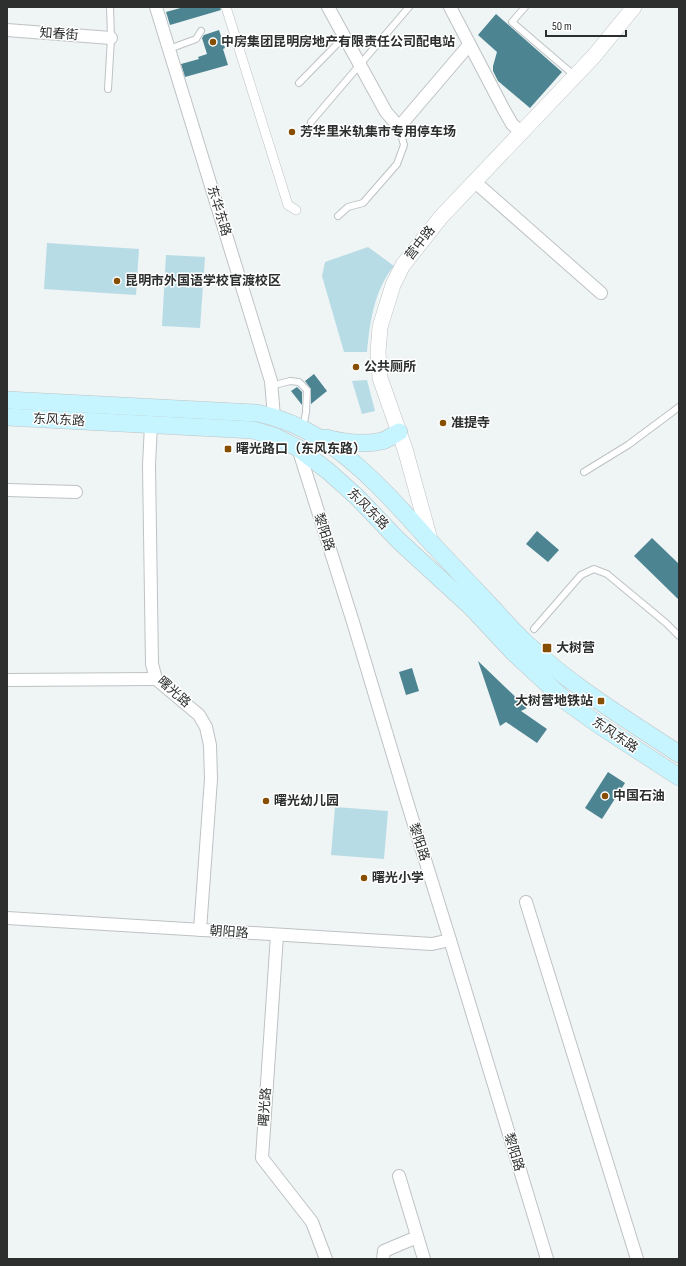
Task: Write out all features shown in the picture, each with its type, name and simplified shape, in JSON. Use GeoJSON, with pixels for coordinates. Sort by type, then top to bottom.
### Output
{"type":"FeatureCollection","features":[{"type":"Feature","properties":{"kind":"main road","name":"东风东路"},"geometry":{"type":"LineString","coordinates":[[7,400],[257,413],[274,417],[311,432],[341,452],[364,472],[403,511],[431,543],[531,647],[579,688],[679,754]]}},
{"type":"Feature","properties":{"kind":"main road","name":"东风东路"},"geometry":{"type":"LineString","coordinates":[[7,417],[253,430],[276,437],[298,448],[356,496],[399,541],[471,607],[514,653],[567,702],[599,725],[679,777]]}},
{"type":"Feature","properties":{"kind":"main road"},"geometry":{"type":"LineString","coordinates":[[311,432],[338,442],[366,443],[383,440],[399,432]]}},
{"type":"Feature","properties":{"kind":"street","name":"东华东路"},"geometry":{"type":"LineString","coordinates":[[156,7],[271,386],[274,417]]}},
{"type":"Feature","properties":{"kind":"street"},"geometry":{"type":"LineString","coordinates":[[226,7],[288,205],[296,210]]}},
{"type":"Feature","properties":{"kind":"street"},"geometry":{"type":"LineString","coordinates":[[328,7],[386,112],[399,127],[469,45]]}},
{"type":"Feature","properties":{"kind":"street"},"geometry":{"type":"LineString","coordinates":[[450,7],[504,110],[512,124],[522,133]]}},
{"type":"Feature","properties":{"kind":"street","name":"营中路"},"geometry":{"type":"LineString","coordinates":[[431,543],[405,449],[380,378],[378,352],[380,327],[384,309],[393,285],[403,265],[440,216],[475,182],[594,56],[634,7]]}},
{"type":"Feature","properties":{"kind":"street","name":"知春街"},"geometry":{"type":"LineString","coordinates":[[7,30],[111,38]]}},
{"type":"Feature","properties":{"kind":"street"},"geometry":{"type":"LineString","coordinates":[[475,182],[601,293]]}},
{"type":"Feature","properties":{"kind":"street","name":"曙光路"},"geometry":{"type":"LineString","coordinates":[[151,425],[149,465],[152,664],[156,679],[200,715],[206,727],[210,745],[211,779],[200,930]]}},
{"type":"Feature","properties":{"kind":"street","name":"黎阳路"},"geometry":{"type":"LineString","coordinates":[[298,448],[353,622],[547,1259]]}},
{"type":"Feature","properties":{"kind":"street"},"geometry":{"type":"LineString","coordinates":[[7,490],[76,492]]}},
{"type":"Feature","properties":{"kind":"street"},"geometry":{"type":"LineString","coordinates":[[7,680],[156,679]]}},
{"type":"Feature","properties":{"kind":"street"},"geometry":{"type":"LineString","coordinates":[[526,902],[637,1259]]}},
{"type":"Feature","properties":{"kind":"street","name":"朝阳路"},"geometry":{"type":"LineString","coordinates":[[7,918],[432,944],[450,940]]}},
{"type":"Feature","properties":{"kind":"street","name":"曙光路"},"geometry":{"type":"LineString","coordinates":[[277,935],[262,1158],[312,1222],[326,1259]]}},
{"type":"Feature","properties":{"kind":"street"},"geometry":{"type":"LineString","coordinates":[[399,1176],[424,1259]]}},
{"type":"Feature","properties":{"kind":"street"},"geometry":{"type":"LineString","coordinates":[[383,1259],[384,1250],[417,1237]]}},
{"type":"Feature","properties":{"kind":"lane"},"geometry":{"type":"LineString","coordinates":[[108,88],[111,38],[110,7]]}},
{"type":"Feature","properties":{"kind":"lane"},"geometry":{"type":"LineString","coordinates":[[311,122],[409,7]]}},
{"type":"Feature","properties":{"kind":"lane"},"geometry":{"type":"LineString","coordinates":[[525,7],[512,22],[575,76]]}},
{"type":"Feature","properties":{"kind":"lane"},"geometry":{"type":"LineString","coordinates":[[169,49],[196,39],[201,31]]}},
{"type":"Feature","properties":{"kind":"lane"},"geometry":{"type":"LineString","coordinates":[[299,83],[344,37]]}},
{"type":"Feature","properties":{"kind":"lane"},"geometry":{"type":"LineString","coordinates":[[338,216],[348,207],[363,203],[397,164],[404,145],[399,127]]}},
{"type":"Feature","properties":{"kind":"lane"},"geometry":{"type":"LineString","coordinates":[[271,386],[290,381],[299,382],[307,390],[306,412],[311,432]]}},
{"type":"Feature","properties":{"kind":"lane"},"geometry":{"type":"LineString","coordinates":[[584,472],[628,445],[679,407]]}},
{"type":"Feature","properties":{"kind":"lane"},"geometry":{"type":"LineString","coordinates":[[534,629],[581,575],[594,569],[607,574],[666,623],[679,636]]}},
{"type":"Feature","properties":{"kind":"shaded area"},"geometry":{"type":"Polygon","coordinates":[[[47,243],[139,249],[136,295],[44,289],[47,243]]]}},
{"type":"Feature","properties":{"kind":"shaded area"},"geometry":{"type":"Polygon","coordinates":[[[368,247],[394,266],[387,275],[377,296],[367,352],[344,352],[322,276],[325,262],[368,247]]]}},
{"type":"Feature","properties":{"kind":"shaded area"},"geometry":{"type":"Polygon","coordinates":[[[166,255],[205,257],[200,328],[162,326],[166,255]]]}},
{"type":"Feature","properties":{"kind":"shaded area"},"geometry":{"type":"Polygon","coordinates":[[[367,380],[375,411],[362,414],[352,381],[367,380]]]}},
{"type":"Feature","properties":{"kind":"shaded area"},"geometry":{"type":"Polygon","coordinates":[[[335,807],[388,811],[384,859],[331,855],[335,807]]]}},
{"type":"Feature","properties":{"kind":"building"},"geometry":{"type":"Polygon","coordinates":[[[184,7],[220,7],[221,10],[170,25],[166,12],[184,7]]]}},
{"type":"Feature","properties":{"kind":"building"},"geometry":{"type":"Polygon","coordinates":[[[496,14],[562,72],[530,108],[498,81],[493,71],[497,52],[478,35],[496,14]]]}},
{"type":"Feature","properties":{"kind":"building"},"geometry":{"type":"Polygon","coordinates":[[[219,30],[225,48],[223,49],[228,65],[185,77],[181,64],[199,59],[198,57],[207,54],[202,38],[204,35],[219,30]]]}},
{"type":"Feature","properties":{"kind":"building"},"geometry":{"type":"Polygon","coordinates":[[[314,374],[327,391],[311,404],[311,389],[305,381],[314,374]]]}},
{"type":"Feature","properties":{"kind":"building"},"geometry":{"type":"Polygon","coordinates":[[[297,387],[302,392],[302,405],[291,391],[297,387]]]}},
{"type":"Feature","properties":{"kind":"building"},"geometry":{"type":"Polygon","coordinates":[[[537,531],[559,550],[548,562],[526,544],[537,531]]]}},
{"type":"Feature","properties":{"kind":"building"},"geometry":{"type":"Polygon","coordinates":[[[652,538],[679,564],[679,600],[634,556],[652,538]]]}},
{"type":"Feature","properties":{"kind":"building"},"geometry":{"type":"Polygon","coordinates":[[[478,661],[527,708],[521,711],[547,729],[537,743],[506,722],[500,726],[478,661]]]}},
{"type":"Feature","properties":{"kind":"building"},"geometry":{"type":"Polygon","coordinates":[[[412,668],[419,691],[406,695],[399,672],[412,668]]]}},
{"type":"Feature","properties":{"kind":"building","name":"中国石油"},"geometry":{"type":"Polygon","coordinates":[[[608,772],[625,783],[602,819],[585,808],[608,772]]]}},
{"type":"Feature","properties":{"kind":"place","name":"中房集团昆明房地产有限责任公司配电站"},"geometry":{"type":"Point","coordinates":[213,42]}},
{"type":"Feature","properties":{"kind":"place","name":"芳华里米轨集市专用停车场"},"geometry":{"type":"Point","coordinates":[292,132]}},
{"type":"Feature","properties":{"kind":"place","name":"昆明市外国语学校官渡校区"},"geometry":{"type":"Point","coordinates":[117,281]}},
{"type":"Feature","properties":{"kind":"place","name":"公共厕所"},"geometry":{"type":"Point","coordinates":[356,367]}},
{"type":"Feature","properties":{"kind":"place","name":"准提寺"},"geometry":{"type":"Point","coordinates":[443,423]}},
{"type":"Feature","properties":{"kind":"place","name":"曙光路口（东风东路）"},"geometry":{"type":"Point","coordinates":[228,449]}},
{"type":"Feature","properties":{"kind":"place","name":"大树营"},"geometry":{"type":"Point","coordinates":[547,648]}},
{"type":"Feature","properties":{"kind":"place","name":"大树营地铁站"},"geometry":{"type":"Point","coordinates":[601,701]}},
{"type":"Feature","properties":{"kind":"place","name":"中国石油"},"geometry":{"type":"Point","coordinates":[605,796]}},
{"type":"Feature","properties":{"kind":"place","name":"曙光幼儿园"},"geometry":{"type":"Point","coordinates":[266,801]}},
{"type":"Feature","properties":{"kind":"place","name":"曙光小学"},"geometry":{"type":"Point","coordinates":[364,878]}}]}
